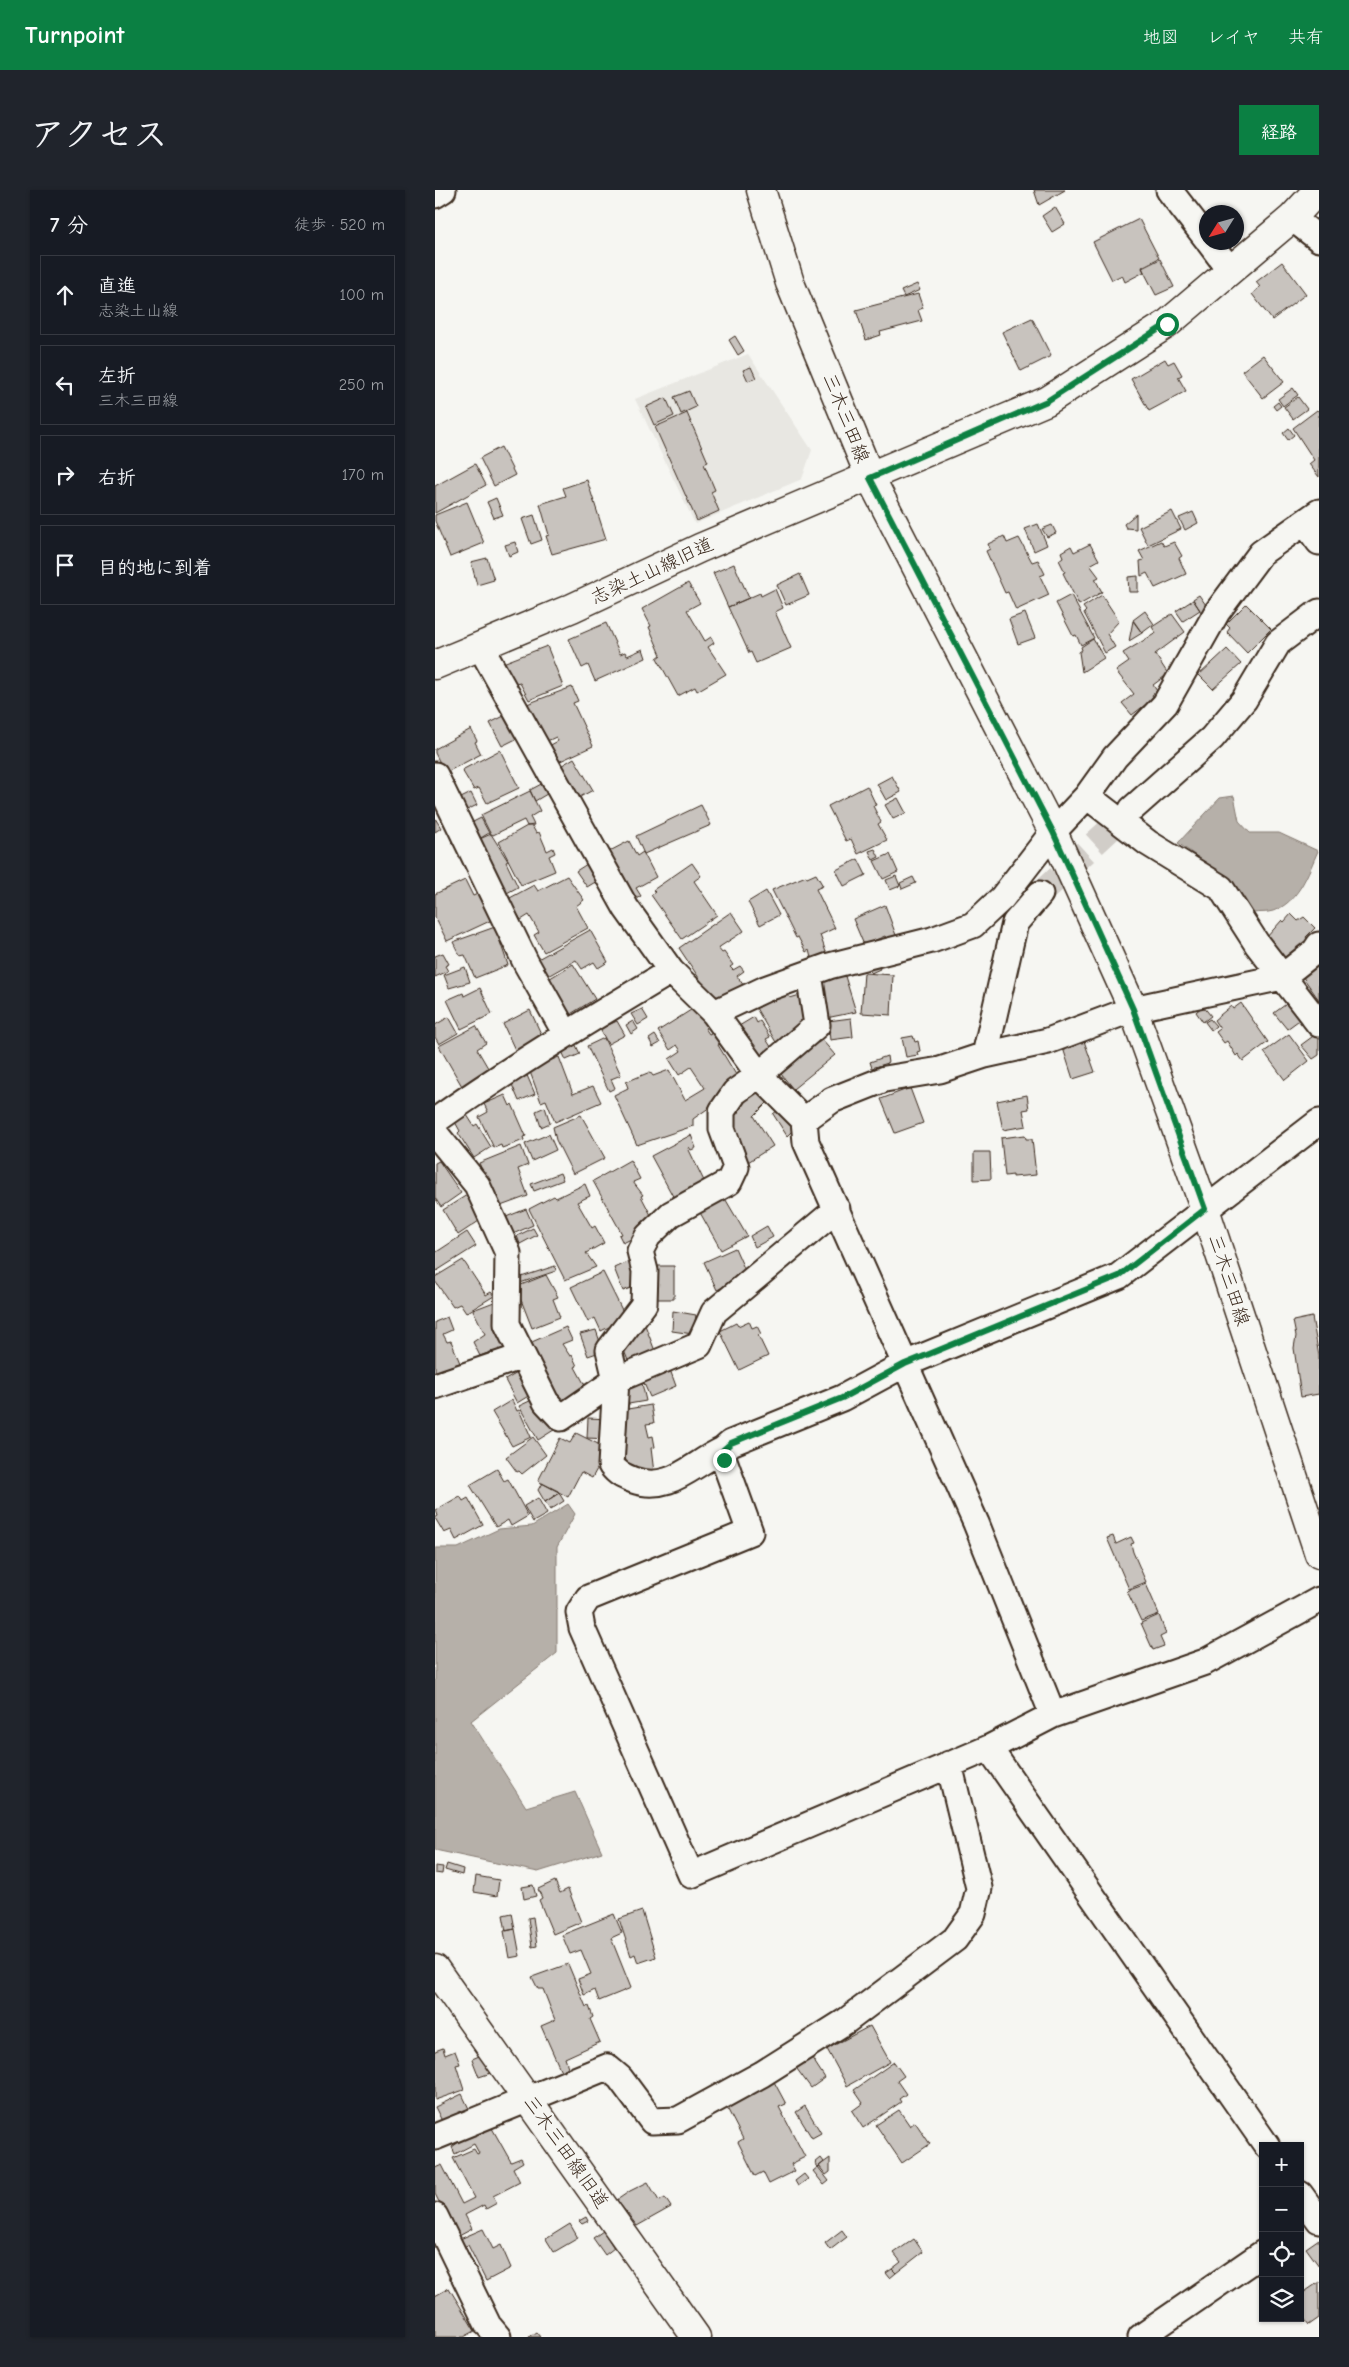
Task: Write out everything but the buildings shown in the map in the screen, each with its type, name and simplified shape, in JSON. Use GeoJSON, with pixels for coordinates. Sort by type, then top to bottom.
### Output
{"type":"FeatureCollection","features":[{"type":"Feature","properties":{"kind":"main road","name":"三木三田線"},"geometry":{"type":"LineString","coordinates":[[761,190],[791,282],[870,478],[1053,832],[1133,1009],[1205,1209],[1319,1554]]}},
{"type":"Feature","properties":{"kind":"main road","name":"志染土山線旧道"},"geometry":{"type":"LineString","coordinates":[[435,665],[572,608],[700,548],[870,478],[1047,401],[1167,324],[1292,218],[1318,190]]}},
{"type":"Feature","properties":{"kind":"main road","name":"三木三田線旧道"},"geometry":{"type":"LineString","coordinates":[[435,1968],[696,2337]]}},
{"type":"Feature","properties":{"kind":"street"},"geometry":{"type":"LineString","coordinates":[[435,195],[443,190]]}},
{"type":"Feature","properties":{"kind":"street"},"geometry":{"type":"LineString","coordinates":[[1169,190],[1199,229]]}},
{"type":"Feature","properties":{"kind":"street"},"geometry":{"type":"LineString","coordinates":[[1292,218],[1319,239]]}},
{"type":"Feature","properties":{"kind":"street"},"geometry":{"type":"LineString","coordinates":[[1215,250],[1230,270]]}},
{"type":"Feature","properties":{"kind":"street"},"geometry":{"type":"LineString","coordinates":[[713,1013],[765,989],[829,966],[932,940],[973,925],[1001,898],[1053,832],[1087,796],[1115,757],[1165,704],[1217,612],[1261,553],[1314,526]]}},
{"type":"Feature","properties":{"kind":"street"},"geometry":{"type":"LineString","coordinates":[[1132,808],[1212,738],[1244,700],[1278,644],[1319,612]]}},
{"type":"Feature","properties":{"kind":"street"},"geometry":{"type":"LineString","coordinates":[[480,646],[626,908],[671,971],[713,1013],[759,1075],[804,1120],[806,1142],[976,1523],[1053,1715]]}},
{"type":"Feature","properties":{"kind":"street"},"geometry":{"type":"LineString","coordinates":[[435,775],[526,963],[566,1034]]}},
{"type":"Feature","properties":{"kind":"street"},"geometry":{"type":"LineString","coordinates":[[1087,796],[1148,843],[1165,851],[1221,888],[1282,977],[1319,1024]]}},
{"type":"Feature","properties":{"kind":"street"},"geometry":{"type":"LineString","coordinates":[[985,1055],[1015,923],[1040,894]]}},
{"type":"Feature","properties":{"kind":"street"},"geometry":{"type":"LineString","coordinates":[[804,1120],[832,1100],[885,1079],[940,1070],[985,1055],[1048,1041],[1133,1009],[1282,977],[1315,951],[1319,945]]}},
{"type":"Feature","properties":{"kind":"street"},"geometry":{"type":"LineString","coordinates":[[435,1121],[486,1085],[566,1034],[671,971]]}},
{"type":"Feature","properties":{"kind":"street"},"geometry":{"type":"LineString","coordinates":[[809,974],[817,1026],[759,1075],[735,1092],[722,1111],[722,1129],[735,1166],[729,1182],[671,1214],[648,1236],[640,1251],[645,1271],[644,1304],[609,1350],[616,1380],[611,1465],[618,1475],[645,1484],[670,1482],[707,1457],[723,1450],[731,1443],[842,1398],[905,1364],[1119,1276],[1319,1122]]}},
{"type":"Feature","properties":{"kind":"street"},"geometry":{"type":"LineString","coordinates":[[435,1133],[477,1186],[508,1253],[507,1324],[546,1402],[561,1418],[616,1380],[699,1345],[714,1312],[837,1209]]}},
{"type":"Feature","properties":{"kind":"street"},"geometry":{"type":"LineString","coordinates":[[435,1386],[523,1356]]}},
{"type":"Feature","properties":{"kind":"street"},"geometry":{"type":"LineString","coordinates":[[723,1450],[724,1460],[750,1532],[589,1598],[579,1612],[581,1628],[691,1875],[989,1748],[1053,1715],[1205,1662],[1319,1600]]}},
{"type":"Feature","properties":{"kind":"street"},"geometry":{"type":"LineString","coordinates":[[989,1748],[1264,2142]]}},
{"type":"Feature","properties":{"kind":"street"},"geometry":{"type":"LineString","coordinates":[[435,2137],[607,2068],[620,2078],[652,2122],[678,2120],[762,2074],[846,2021],[955,1939],[973,1914],[979,1888],[949,1764]]}},
{"type":"Feature","properties":{"kind":"street"},"geometry":{"type":"LineString","coordinates":[[1304,2201],[1314,2219]]}},
{"type":"Feature","properties":{"kind":"street"},"geometry":{"type":"LineString","coordinates":[[435,2216],[488,2325],[498,2337]]}},
{"type":"Feature","properties":{"kind":"street"},"geometry":{"type":"LineString","coordinates":[[1141,2337],[1259,2256]]}},
{"type":"Feature","properties":{"kind":"shaded area"},"geometry":{"type":"Polygon","coordinates":[[[748,354],[812,450],[802,479],[695,524],[635,399],[748,354]]]}},
{"type":"Feature","properties":{"kind":"shaded area"},"geometry":{"type":"Polygon","coordinates":[[[1234,796],[1239,821],[1250,833],[1279,833],[1318,851],[1296,894],[1282,907],[1273,911],[1253,913],[1227,878],[1178,843],[1220,798],[1234,796]]]}},
{"type":"Feature","properties":{"kind":"shaded area"},"geometry":{"type":"Polygon","coordinates":[[[568,1504],[575,1514],[557,1547],[557,1653],[471,1721],[526,1807],[575,1792],[602,1852],[538,1872],[435,1850],[435,1548],[458,1548],[499,1529],[532,1526],[568,1504]]]}},
{"type":"Feature","properties":{"kind":"tunnel"},"geometry":{"type":"LineString","coordinates":[[1040,894],[1132,809]]}},
{"type":"Feature","properties":{"kind":"route"},"geometry":{"type":"LineString","coordinates":[[724,1460],[723,1450],[731,1443],[842,1398],[905,1364],[1119,1276],[1205,1209],[1133,1009],[1053,832],[870,478],[1047,401],[1167,324]]}}]}
